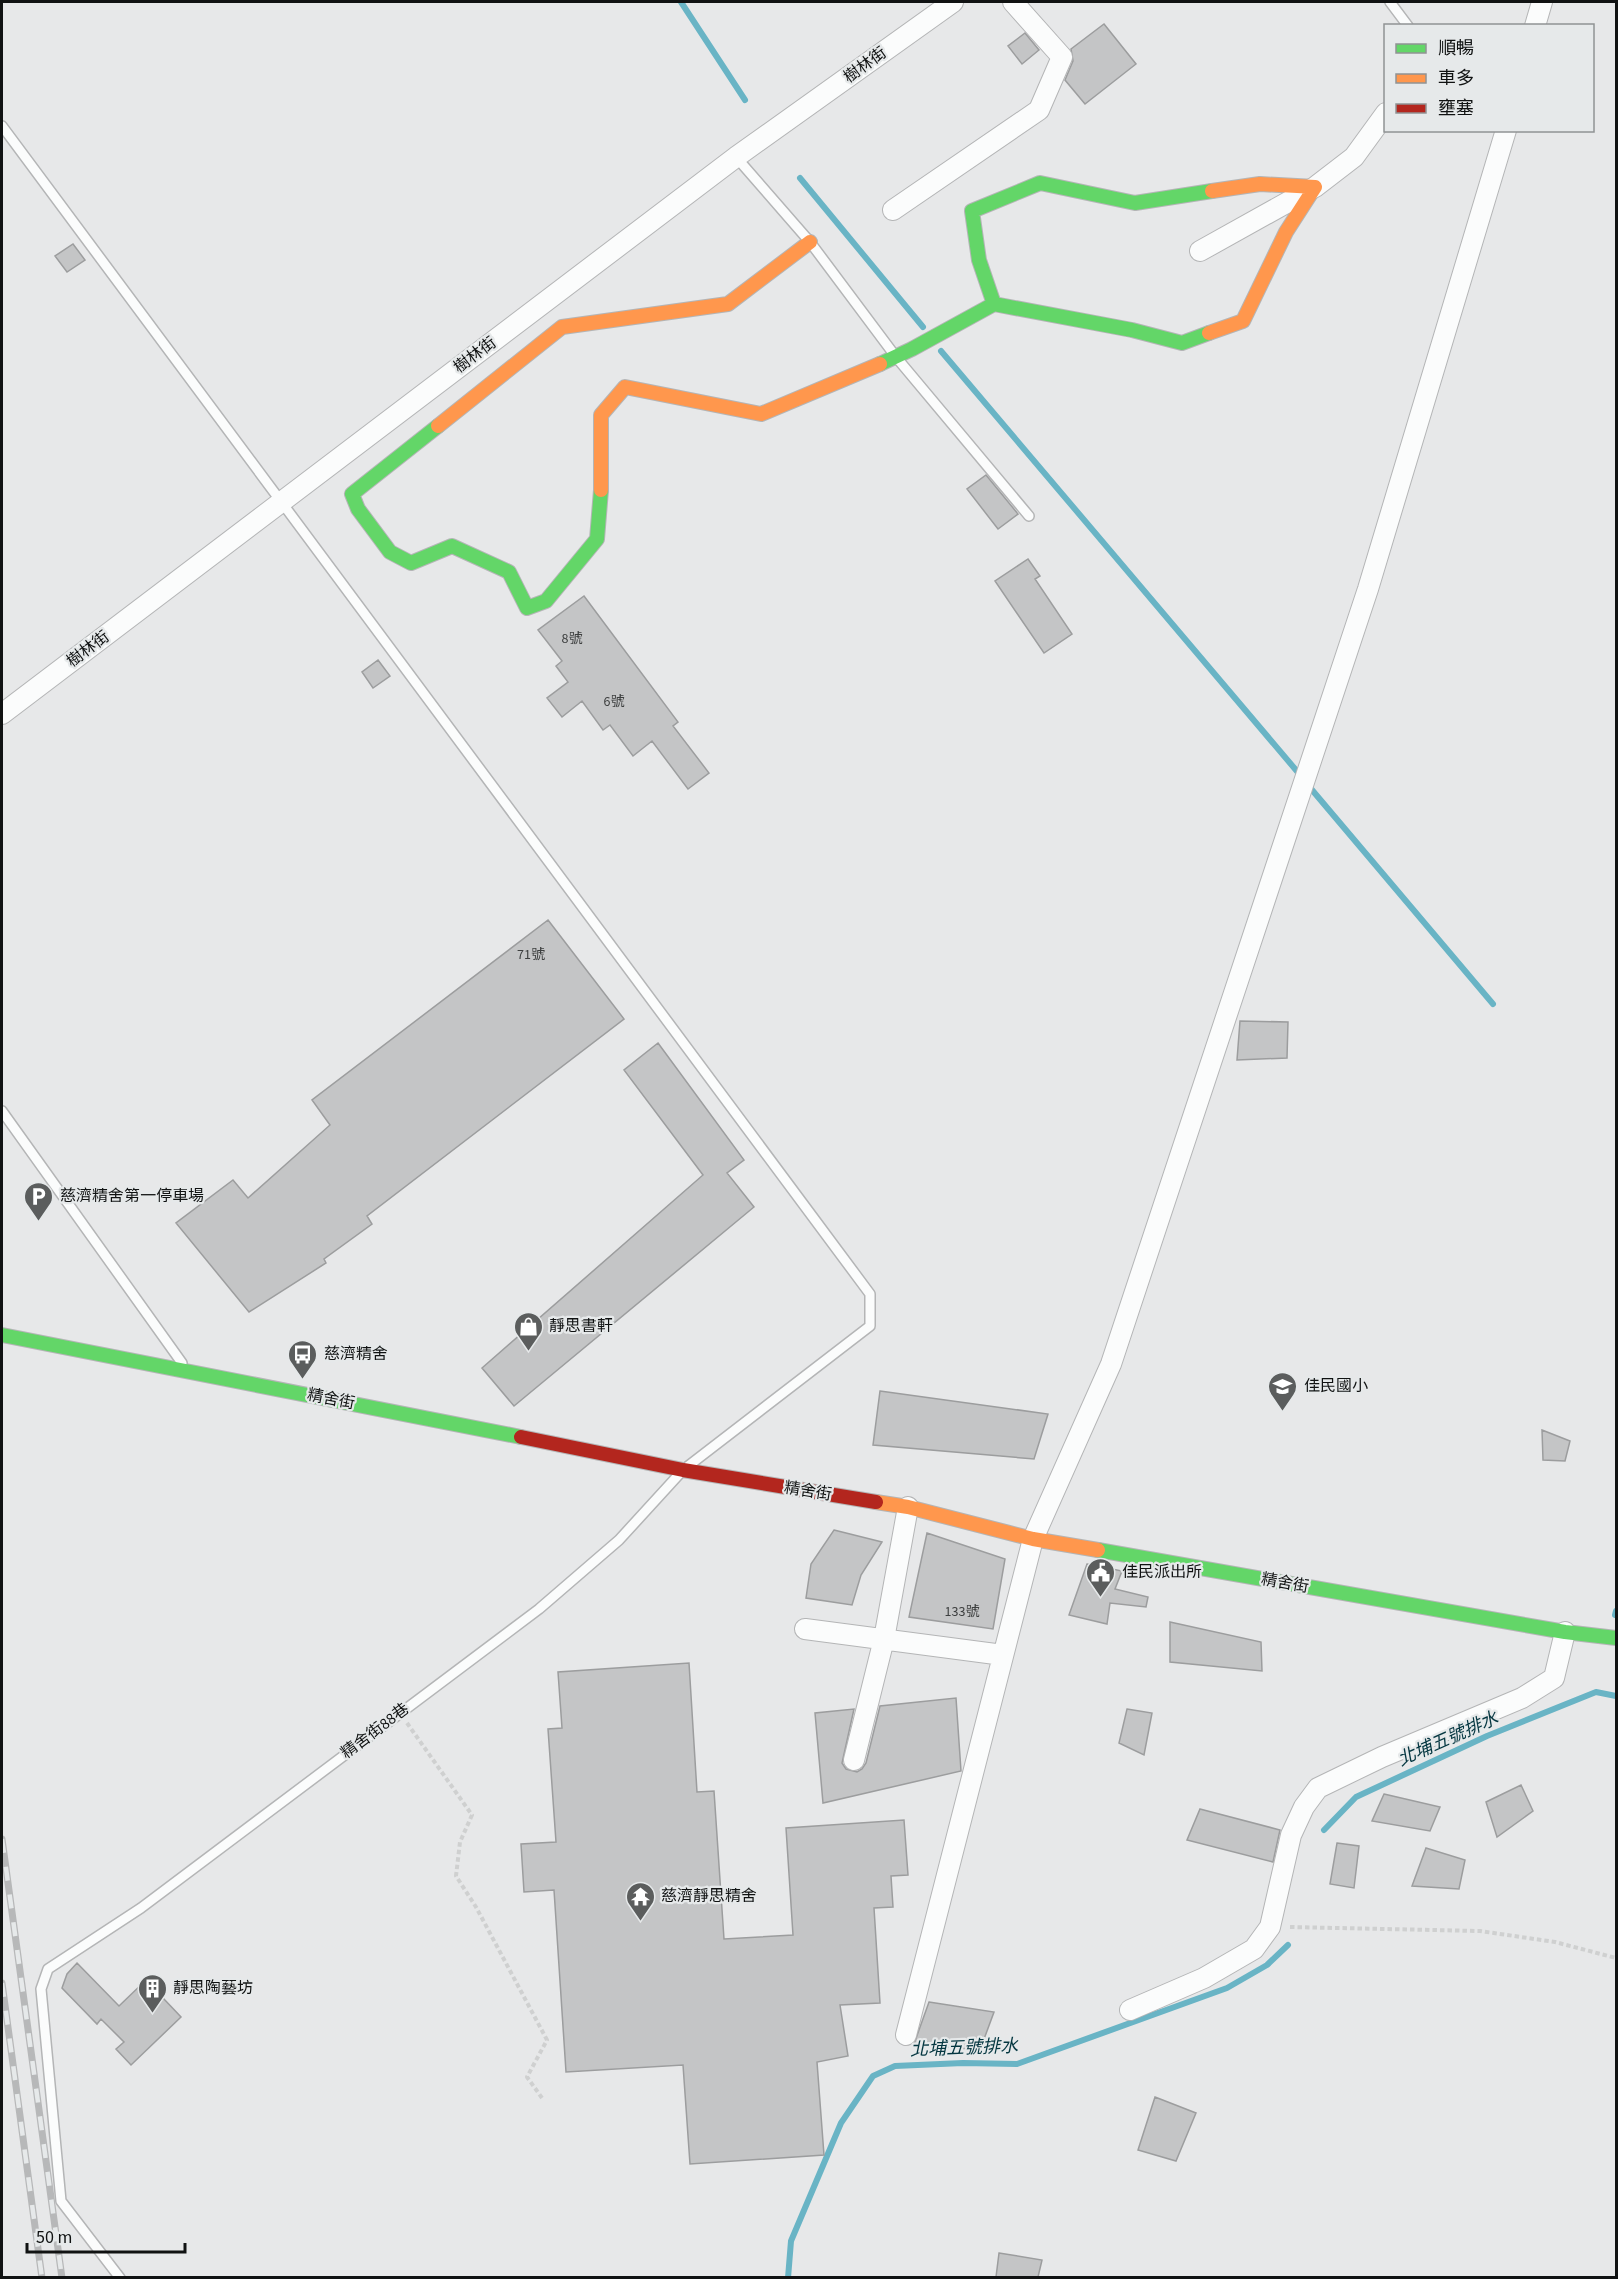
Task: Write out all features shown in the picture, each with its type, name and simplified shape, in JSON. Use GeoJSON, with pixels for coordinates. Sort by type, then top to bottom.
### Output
{"type":"FeatureCollection","features":[{"type":"Feature","properties":{"kind":"street","name":"樹林街"},"geometry":{"type":"LineString","coordinates":[[2,714],[735,157],[953,2]]}},
{"type":"Feature","properties":{"kind":"street"},"geometry":{"type":"LineString","coordinates":[[893,210],[1039,110],[1062,57],[1013,2]]}},
{"type":"Feature","properties":{"kind":"street"},"geometry":{"type":"LineString","coordinates":[[1536,24],[1542,2]]}},
{"type":"Feature","properties":{"kind":"street"},"geometry":{"type":"LineString","coordinates":[[1200,251],[1316,187],[1354,157],[1384,116]]}},
{"type":"Feature","properties":{"kind":"street"},"geometry":{"type":"LineString","coordinates":[[906,2036],[1033,1539],[1111,1364],[1368,589],[1503,138]]}},
{"type":"Feature","properties":{"kind":"street"},"geometry":{"type":"LineString","coordinates":[[994,304],[979,261],[972,211],[1040,183],[1135,203],[1260,184],[1316,187]]}},
{"type":"Feature","properties":{"kind":"street"},"geometry":{"type":"LineString","coordinates":[[810,242],[728,304],[562,327],[352,494],[358,509],[390,552],[411,563],[452,546],[509,572],[527,608],[546,601],[597,539],[602,470],[601,415],[626,387],[760,414],[896,357],[994,304],[1132,330],[1182,343],[1243,321],[1286,232],[1316,187]]}},
{"type":"Feature","properties":{"kind":"street","name":"精舍街"},"geometry":{"type":"LineString","coordinates":[[2,1335],[683,1470],[908,1507],[1033,1539],[1565,1632],[1617,1638]]}},
{"type":"Feature","properties":{"kind":"street"},"geometry":{"type":"LineString","coordinates":[[854,1760],[884,1640],[908,1507]]}},
{"type":"Feature","properties":{"kind":"street"},"geometry":{"type":"LineString","coordinates":[[805,1629],[1003,1655]]}},
{"type":"Feature","properties":{"kind":"street"},"geometry":{"type":"LineString","coordinates":[[1130,2010],[1189,1985],[1254,1949],[1270,1927],[1291,1835],[1304,1808],[1318,1788],[1382,1756],[1522,1698],[1554,1678],[1565,1632]]}},
{"type":"Feature","properties":{"kind":"lane"},"geometry":{"type":"LineString","coordinates":[[1390,2],[1406,24]]}},
{"type":"Feature","properties":{"kind":"lane"},"geometry":{"type":"LineString","coordinates":[[2,126],[282,501]]}},
{"type":"Feature","properties":{"kind":"lane"},"geometry":{"type":"LineString","coordinates":[[735,157],[810,242],[896,357],[1029,516]]}},
{"type":"Feature","properties":{"kind":"lane","name":"精舍街88巷"},"geometry":{"type":"LineString","coordinates":[[120,2277],[61,2201],[41,1989],[48,1968],[141,1908],[538,1609],[619,1540],[683,1470],[870,1326],[870,1294],[282,501]]}},
{"type":"Feature","properties":{"kind":"lane"},"geometry":{"type":"LineString","coordinates":[[2,1111],[186,1370]]}},
{"type":"Feature","properties":{"kind":"path"},"geometry":{"type":"LineString","coordinates":[[399,1713],[472,1815],[460,1842],[456,1876],[476,1907],[547,2040],[527,2077],[542,2098]]}},
{"type":"Feature","properties":{"kind":"path"},"geometry":{"type":"LineString","coordinates":[[1270,1927],[1480,1931],[1554,1942],[1617,1958]]}},
{"type":"Feature","properties":{"kind":"building"},"geometry":{"type":"Polygon","coordinates":[[[1104,24],[1136,64],[1085,104],[1065,80],[1073,61],[1071,49],[1104,24]]]}},
{"type":"Feature","properties":{"kind":"building"},"geometry":{"type":"Polygon","coordinates":[[[1025,33],[1039,50],[1022,64],[1008,46],[1025,33]]]}},
{"type":"Feature","properties":{"kind":"building"},"geometry":{"type":"Polygon","coordinates":[[[73,244],[85,260],[67,272],[55,256],[73,244]]]}},
{"type":"Feature","properties":{"kind":"building"},"geometry":{"type":"Polygon","coordinates":[[[986,475],[1018,514],[998,529],[967,489],[986,475]]]}},
{"type":"Feature","properties":{"kind":"building"},"geometry":{"type":"Polygon","coordinates":[[[1028,559],[1040,576],[1035,579],[1072,634],[1044,653],[995,581],[1028,559]]]}},
{"type":"Feature","properties":{"kind":"building"},"geometry":{"type":"Polygon","coordinates":[[[584,596],[678,722],[673,726],[709,773],[688,789],[652,741],[633,756],[610,725],[603,730],[582,701],[562,717],[547,698],[568,682],[556,666],[562,661],[538,630],[584,596]]]}},
{"type":"Feature","properties":{"kind":"building"},"geometry":{"type":"Polygon","coordinates":[[[378,660],[390,676],[373,688],[362,672],[378,660]]]}},
{"type":"Feature","properties":{"kind":"building"},"geometry":{"type":"Polygon","coordinates":[[[548,920],[624,1019],[367,1216],[372,1224],[324,1259],[326,1263],[249,1312],[176,1223],[233,1180],[248,1198],[330,1125],[312,1100],[548,920]]]}},
{"type":"Feature","properties":{"kind":"building"},"geometry":{"type":"Polygon","coordinates":[[[1240,1021],[1288,1022],[1287,1058],[1237,1060],[1240,1021]]]}},
{"type":"Feature","properties":{"kind":"building"},"geometry":{"type":"Polygon","coordinates":[[[658,1043],[744,1160],[727,1173],[754,1207],[514,1406],[482,1368],[703,1175],[624,1070],[658,1043]]]}},
{"type":"Feature","properties":{"kind":"building"},"geometry":{"type":"Polygon","coordinates":[[[880,1391],[1048,1414],[1034,1459],[873,1445],[880,1391]]]}},
{"type":"Feature","properties":{"kind":"building"},"geometry":{"type":"Polygon","coordinates":[[[1542,1430],[1570,1441],[1565,1461],[1543,1460],[1542,1430]]]}},
{"type":"Feature","properties":{"kind":"building"},"geometry":{"type":"Polygon","coordinates":[[[834,1530],[882,1542],[861,1575],[852,1605],[806,1598],[811,1564],[834,1530]]]}},
{"type":"Feature","properties":{"kind":"building"},"geometry":{"type":"Polygon","coordinates":[[[927,1533],[1005,1559],[993,1629],[909,1617],[927,1533]]]}},
{"type":"Feature","properties":{"kind":"building","name":"佳民派出所"},"geometry":{"type":"Polygon","coordinates":[[[1087,1564],[1122,1571],[1115,1589],[1148,1597],[1146,1607],[1110,1603],[1107,1624],[1069,1615],[1087,1564]]]}},
{"type":"Feature","properties":{"kind":"building"},"geometry":{"type":"Polygon","coordinates":[[[1170,1622],[1261,1642],[1262,1671],[1170,1662],[1170,1622]]]}},
{"type":"Feature","properties":{"kind":"building","name":"慈濟靜思精舍"},"geometry":{"type":"Polygon","coordinates":[[[689,1663],[697,1792],[714,1791],[724,1939],[793,1935],[786,1828],[904,1820],[908,1875],[891,1876],[893,1907],[874,1908],[880,2003],[840,2005],[848,2056],[817,2062],[824,2155],[690,2164],[683,2065],[566,2072],[554,1890],[524,1892],[521,1844],[556,1842],[548,1729],[562,1728],[558,1672],[689,1663]]]}},
{"type":"Feature","properties":{"kind":"building"},"geometry":{"type":"Polygon","coordinates":[[[956,1698],[961,1771],[823,1803],[815,1713],[854,1709],[842,1763],[846,1769],[857,1772],[866,1763],[880,1706],[956,1698]]]}},
{"type":"Feature","properties":{"kind":"building"},"geometry":{"type":"Polygon","coordinates":[[[1127,1709],[1152,1713],[1144,1755],[1119,1743],[1127,1709]]]}},
{"type":"Feature","properties":{"kind":"building"},"geometry":{"type":"Polygon","coordinates":[[[1521,1785],[1533,1811],[1497,1837],[1486,1802],[1521,1785]]]}},
{"type":"Feature","properties":{"kind":"building"},"geometry":{"type":"Polygon","coordinates":[[[1384,1794],[1440,1807],[1430,1831],[1372,1821],[1384,1794]]]}},
{"type":"Feature","properties":{"kind":"building"},"geometry":{"type":"Polygon","coordinates":[[[1200,1809],[1280,1830],[1273,1862],[1187,1840],[1200,1809]]]}},
{"type":"Feature","properties":{"kind":"building"},"geometry":{"type":"Polygon","coordinates":[[[1337,1843],[1359,1846],[1354,1888],[1330,1884],[1337,1843]]]}},
{"type":"Feature","properties":{"kind":"building"},"geometry":{"type":"Polygon","coordinates":[[[1426,1848],[1465,1860],[1459,1889],[1412,1886],[1426,1848]]]}},
{"type":"Feature","properties":{"kind":"building","name":"靜思陶藝坊"},"geometry":{"type":"Polygon","coordinates":[[[77,1963],[119,2006],[146,1980],[181,2017],[131,2065],[116,2049],[124,2042],[101,2019],[97,2024],[62,1988],[67,1974],[77,1963]]]}},
{"type":"Feature","properties":{"kind":"building"},"geometry":{"type":"Polygon","coordinates":[[[929,2002],[994,2012],[980,2050],[914,2044],[929,2002]]]}},
{"type":"Feature","properties":{"kind":"building"},"geometry":{"type":"Polygon","coordinates":[[[1155,2097],[1196,2113],[1176,2161],[1138,2150],[1155,2097]]]}},
{"type":"Feature","properties":{"kind":"building"},"geometry":{"type":"Polygon","coordinates":[[[999,2253],[1042,2260],[1038,2277],[996,2277],[999,2253]]]}},
{"type":"Feature","properties":{"kind":"waterway"},"geometry":{"type":"LineString","coordinates":[[681,2],[745,100]]}},
{"type":"Feature","properties":{"kind":"waterway"},"geometry":{"type":"LineString","coordinates":[[800,178],[923,327]]}},
{"type":"Feature","properties":{"kind":"waterway"},"geometry":{"type":"LineString","coordinates":[[941,351],[1301,776]]}},
{"type":"Feature","properties":{"kind":"waterway"},"geometry":{"type":"LineString","coordinates":[[1307,784],[1493,1004]]}},
{"type":"Feature","properties":{"kind":"waterway"},"geometry":{"type":"LineString","coordinates":[[1615,1615],[1616,1611]]}},
{"type":"Feature","properties":{"kind":"waterway","name":"北埔五號排水"},"geometry":{"type":"LineString","coordinates":[[1324,1830],[1356,1797],[1487,1736],[1596,1692],[1616,1696]]}},
{"type":"Feature","properties":{"kind":"waterway","name":"北埔五號排水"},"geometry":{"type":"LineString","coordinates":[[788,2278],[791,2241],[841,2123],[873,2076],[895,2066],[963,2063],[1017,2064],[1227,1988],[1267,1965],[1288,1945]]}},
{"type":"Feature","properties":{"kind":"railway"},"geometry":{"type":"LineString","coordinates":[[2,1839],[62,2278]]}},
{"type":"Feature","properties":{"kind":"railway"},"geometry":{"type":"LineString","coordinates":[[2,1983],[42,2278]]}},
{"type":"Feature","properties":{"kind":"traffic: fast"},"geometry":{"type":"LineString","coordinates":[[880,364],[994,304],[979,260],[972,211],[1040,183],[1135,203],[1212,191]]}},
{"type":"Feature","properties":{"kind":"traffic: fast"},"geometry":{"type":"LineString","coordinates":[[994,304],[1132,330],[1182,343],[1209,333]]}},
{"type":"Feature","properties":{"kind":"traffic: fast"},"geometry":{"type":"LineString","coordinates":[[438,426],[352,494],[358,509],[390,552],[411,563],[452,546],[509,572],[527,608],[546,601],[597,539],[601,490]]}},
{"type":"Feature","properties":{"kind":"traffic: fast"},"geometry":{"type":"LineString","coordinates":[[2,1335],[521,1437]]}},
{"type":"Feature","properties":{"kind":"traffic: fast"},"geometry":{"type":"LineString","coordinates":[[1098,1550],[1565,1632],[1616,1638]]}},
{"type":"Feature","properties":{"kind":"traffic: slow"},"geometry":{"type":"LineString","coordinates":[[1209,333],[1243,321],[1286,232],[1315,187],[1260,184],[1212,191]]}},
{"type":"Feature","properties":{"kind":"traffic: slow"},"geometry":{"type":"LineString","coordinates":[[438,426],[562,327],[728,304],[810,242]]}},
{"type":"Feature","properties":{"kind":"traffic: slow"},"geometry":{"type":"LineString","coordinates":[[601,490],[601,415],[625,387],[761,414],[880,364]]}},
{"type":"Feature","properties":{"kind":"traffic: slow"},"geometry":{"type":"LineString","coordinates":[[876,1502],[908,1507],[1033,1539],[1098,1550]]}},
{"type":"Feature","properties":{"kind":"traffic: jam"},"geometry":{"type":"LineString","coordinates":[[521,1437],[683,1470],[876,1502]]}},
{"type":"Feature","properties":{"kind":"place","name":"慈濟精舍第一停車場"},"geometry":{"type":"Point","coordinates":[39,1222]}},
{"type":"Feature","properties":{"kind":"place","name":"靜思書軒"},"geometry":{"type":"Point","coordinates":[528,1352]}},
{"type":"Feature","properties":{"kind":"place","name":"慈濟精舍"},"geometry":{"type":"Point","coordinates":[303,1380]}},
{"type":"Feature","properties":{"kind":"place","name":"佳民國小"},"geometry":{"type":"Point","coordinates":[1283,1412]}},
{"type":"Feature","properties":{"kind":"place","name":"佳民派出所"},"geometry":{"type":"Point","coordinates":[1101,1598]}},
{"type":"Feature","properties":{"kind":"place","name":"慈濟靜思精舍"},"geometry":{"type":"Point","coordinates":[640,1922]}},
{"type":"Feature","properties":{"kind":"place","name":"靜思陶藝坊"},"geometry":{"type":"Point","coordinates":[152,2014]}}]}
